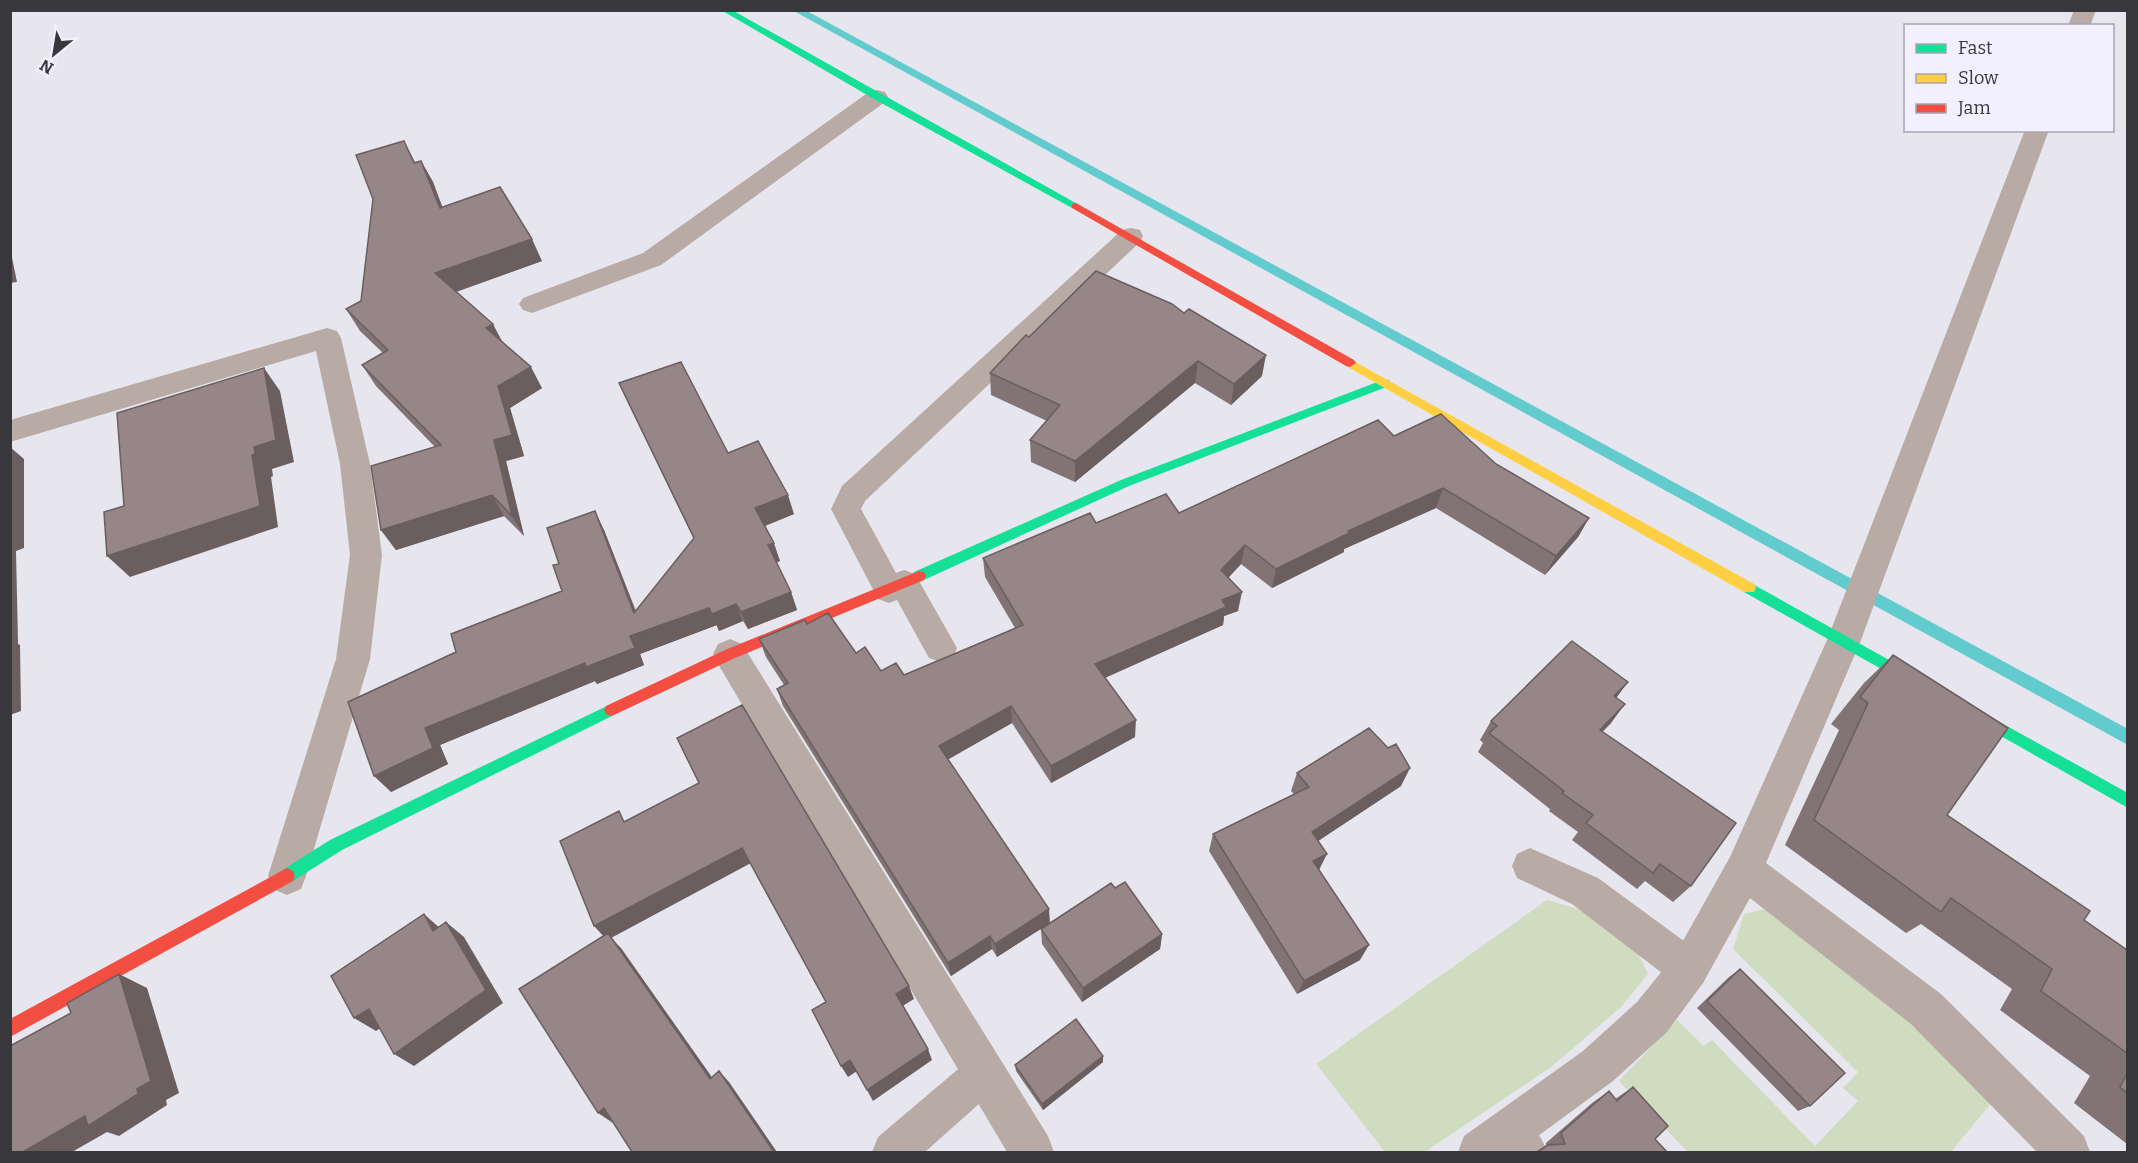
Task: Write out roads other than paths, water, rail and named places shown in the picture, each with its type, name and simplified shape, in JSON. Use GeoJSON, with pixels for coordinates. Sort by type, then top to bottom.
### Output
{"type":"FeatureCollection","features":[{"type":"Feature","properties":{"kind":"street"},"geometry":{"type":"LineString","coordinates":[[725,10],[877,97],[1131,236],[1385,383],[1935,692]]}},
{"type":"Feature","properties":{"kind":"street"},"geometry":{"type":"LineString","coordinates":[[1505,1145],[1652,1017],[1689,969],[1744,870],[1844,640],[2036,132]]}},
{"type":"Feature","properties":{"kind":"street"},"geometry":{"type":"LineString","coordinates":[[10,431],[327,338],[355,464],[366,555],[353,659],[287,876]]}},
{"type":"Feature","properties":{"kind":"street"},"geometry":{"type":"LineString","coordinates":[[10,1029],[287,876],[336,845],[730,654],[896,586],[1125,483],[1385,383]]}},
{"type":"Feature","properties":{"kind":"street"},"geometry":{"type":"LineString","coordinates":[[730,654],[1032,1152]]}},
{"type":"Feature","properties":{"kind":"street"},"geometry":{"type":"LineString","coordinates":[[1956,703],[2127,801]]}},
{"type":"Feature","properties":{"kind":"street"},"geometry":{"type":"LineString","coordinates":[[1744,870],[1926,1009],[2068,1152]]}},
{"type":"Feature","properties":{"kind":"lane"},"geometry":{"type":"LineString","coordinates":[[532,304],[652,259],[877,97]]}},
{"type":"Feature","properties":{"kind":"lane"},"geometry":{"type":"LineString","coordinates":[[941,648],[896,586],[846,509],[853,494],[1131,236]]}},
{"type":"Feature","properties":{"kind":"lane"},"geometry":{"type":"LineString","coordinates":[[1530,866],[1585,891],[1689,969]]}},
{"type":"Feature","properties":{"kind":"lane"},"geometry":{"type":"LineString","coordinates":[[893,1152],[984,1073]]}},
{"type":"Feature","properties":{"kind":"waterway"},"geometry":{"type":"LineString","coordinates":[[797,10],[1033,137],[2128,738]]}}]}
